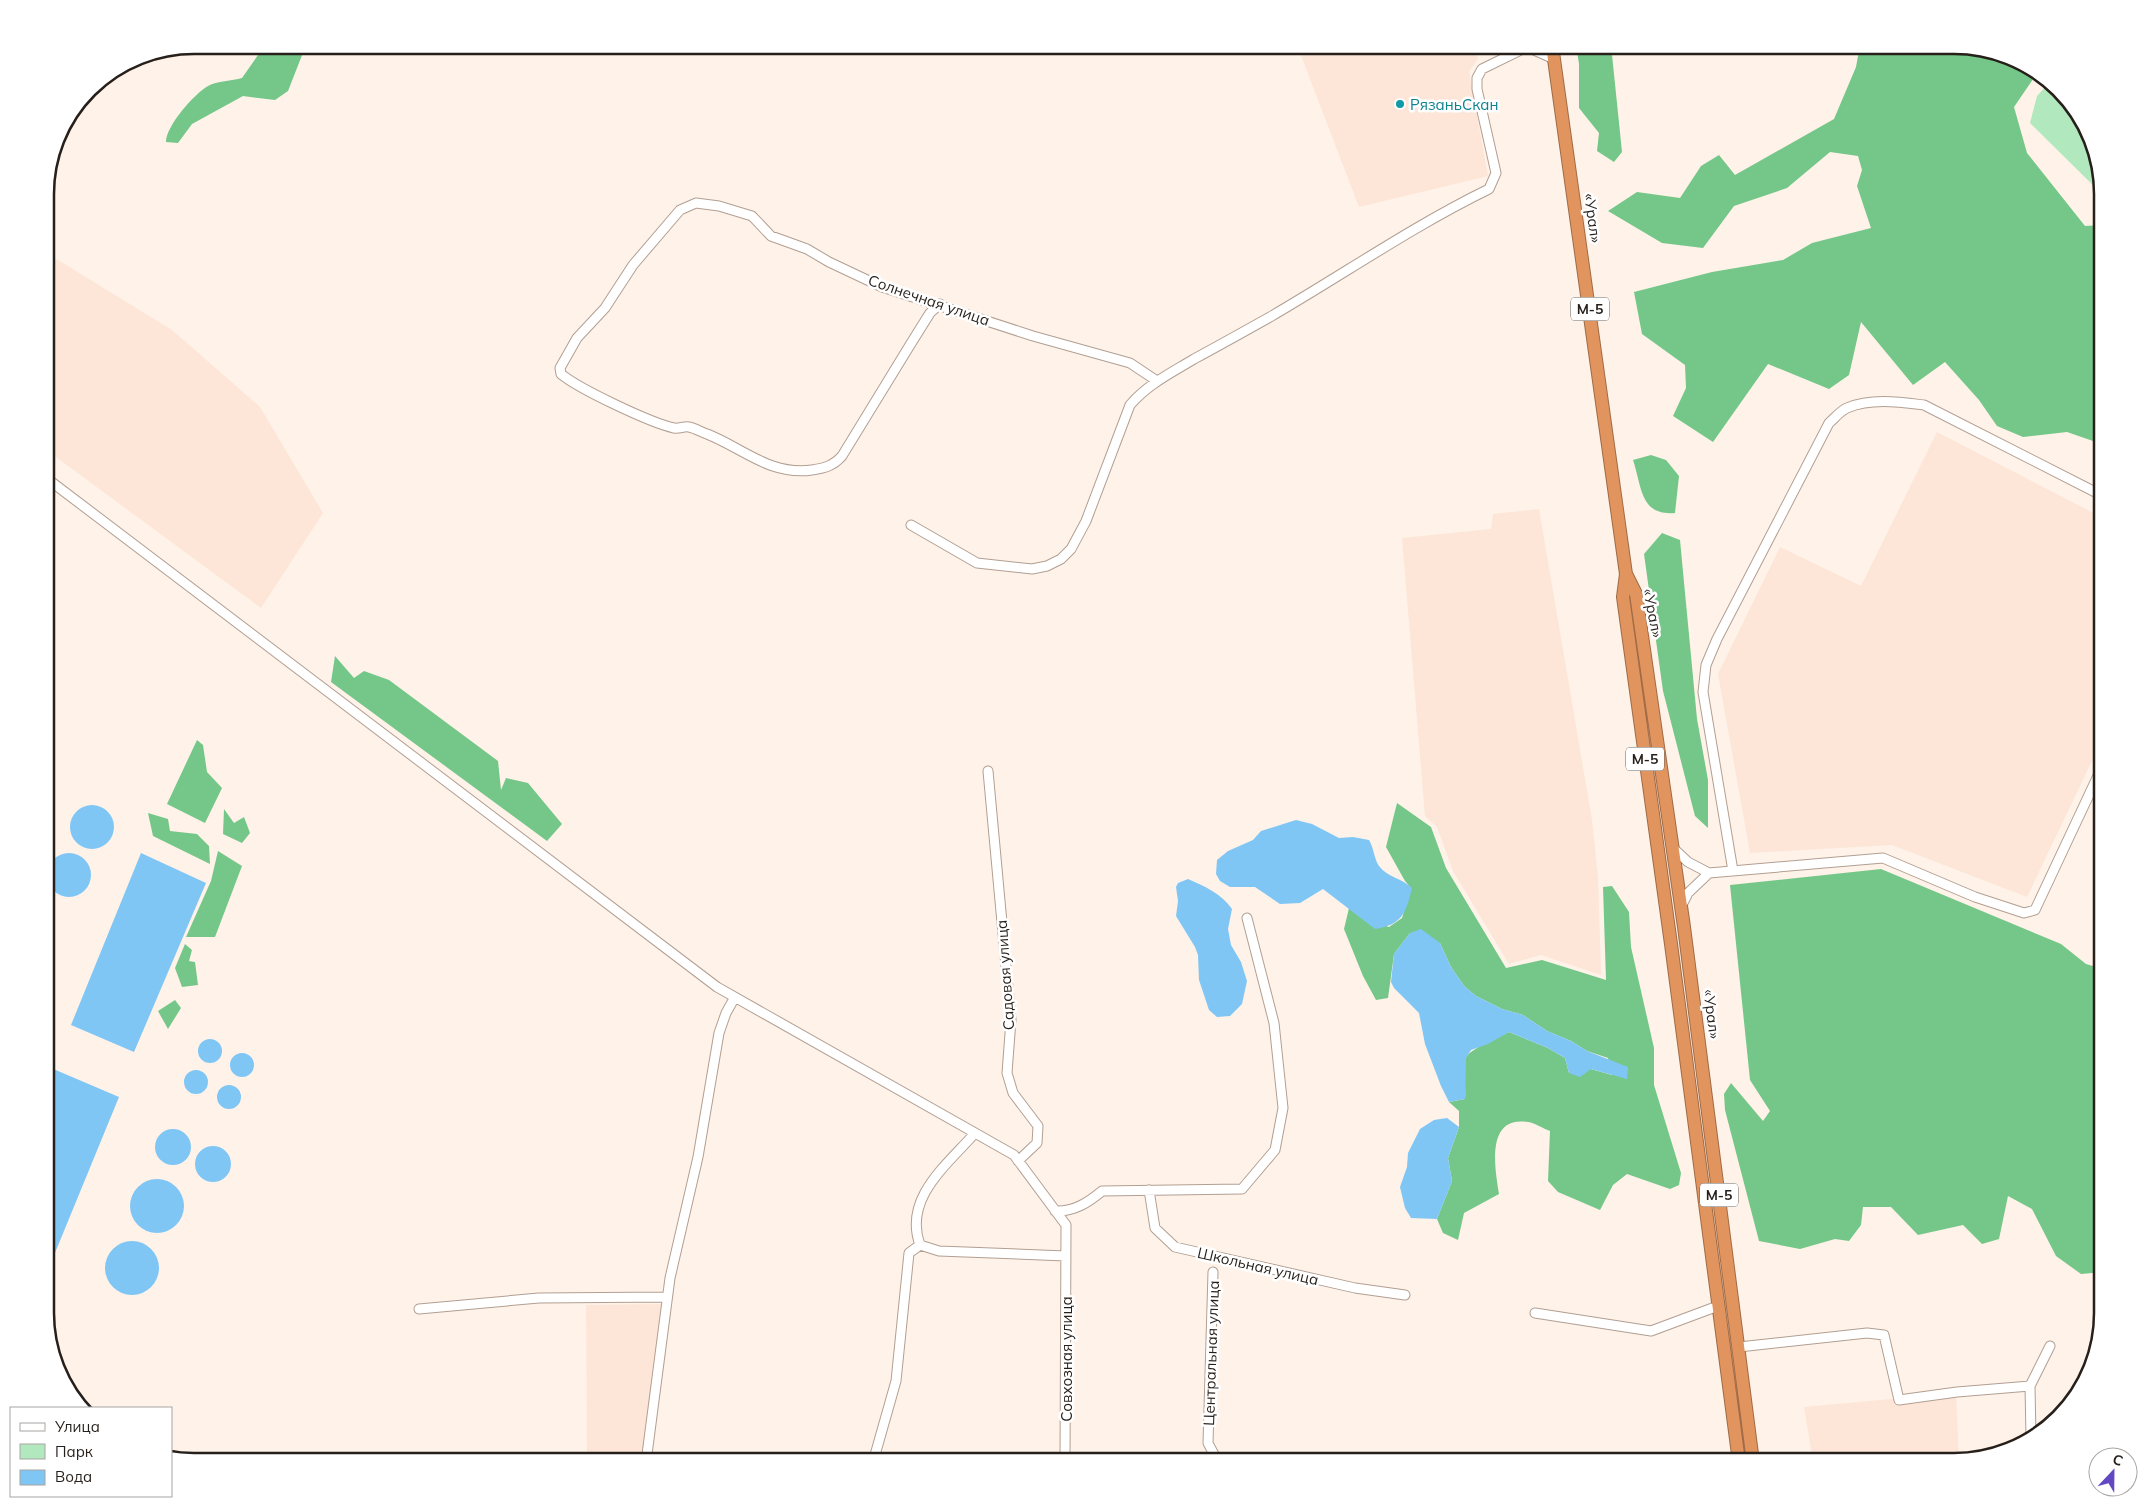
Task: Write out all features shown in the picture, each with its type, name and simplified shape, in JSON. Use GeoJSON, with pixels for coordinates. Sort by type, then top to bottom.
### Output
{"type":"FeatureCollection","features":[{"type":"Feature","properties":{"kind":"highway","name":"«Урал»"},"geometry":{"type":"LineString","coordinates":[[1553,54],[1626,574],[1623,597],[1738,1453]]}},
{"type":"Feature","properties":{"kind":"highway","name":"«Урал»"},"geometry":{"type":"LineString","coordinates":[[1626,574],[1636,594],[1673,848],[1752,1453]]}},
{"type":"Feature","properties":{"kind":"street"},"geometry":{"type":"LineString","coordinates":[[911,525],[977,563],[1032,569],[1047,566],[1061,559],[1071,549],[1086,521],[1130,405],[1140,394],[1157,381],[1271,316],[1430,219],[1489,189],[1496,173],[1477,89],[1477,78],[1482,69],[1513,54]]}},
{"type":"Feature","properties":{"kind":"street"},"geometry":{"type":"LineString","coordinates":[[1543,54],[1554,59]]}},
{"type":"Feature","properties":{"kind":"street","name":"Солнечная улица"},"geometry":{"type":"LineString","coordinates":[[940,304],[930,313],[842,456],[835,464],[826,467],[801,471],[764,464],[714,437],[689,427],[675,428],[649,420],[561,374],[560,368],[577,338],[605,308],[633,265],[680,210],[696,203],[718,206],[752,216],[771,236],[807,249],[829,262],[882,287],[940,304],[1032,336],[1130,363],[1157,381]]}},
{"type":"Feature","properties":{"kind":"street"},"geometry":{"type":"LineString","coordinates":[[1733,871],[1703,692],[1706,665],[1717,639],[1829,423],[1845,409],[1866,403],[1895,401],[1924,405],[2094,491]]}},
{"type":"Feature","properties":{"kind":"street","name":"Совхозная улица"},"geometry":{"type":"LineString","coordinates":[[54,484],[710,982],[1014,1155],[1066,1225],[1065,1453]]}},
{"type":"Feature","properties":{"kind":"street","name":"Садовая улица"},"geometry":{"type":"LineString","coordinates":[[988,771],[1011,1020],[1007,1072],[1013,1093],[1038,1126],[1037,1143],[1018,1161]]}},
{"type":"Feature","properties":{"kind":"street"},"geometry":{"type":"LineString","coordinates":[[1673,848],[1688,862],[1709,873],[1883,858],[1975,897],[2024,913],[2035,910],[2094,784]]}},
{"type":"Feature","properties":{"kind":"street"},"geometry":{"type":"LineString","coordinates":[[1681,907],[1688,893],[1709,873]]}},
{"type":"Feature","properties":{"kind":"street"},"geometry":{"type":"LineString","coordinates":[[1055,1210],[1063,1211],[1087,1204],[1102,1191],[1242,1189],[1275,1150],[1283,1108],[1274,1023],[1247,918]]}},
{"type":"Feature","properties":{"kind":"street"},"geometry":{"type":"LineString","coordinates":[[647,1453],[670,1278],[698,1157],[719,1033],[726,1013],[735,997]]}},
{"type":"Feature","properties":{"kind":"street"},"geometry":{"type":"LineString","coordinates":[[920,1245],[914,1228],[916,1213],[926,1187],[975,1133]]}},
{"type":"Feature","properties":{"kind":"street","name":"Школьная улица"},"geometry":{"type":"LineString","coordinates":[[1148,1190],[1155,1228],[1175,1247],[1355,1288],[1405,1295]]}},
{"type":"Feature","properties":{"kind":"street"},"geometry":{"type":"LineString","coordinates":[[920,1245],[939,1250],[1066,1256]]}},
{"type":"Feature","properties":{"kind":"street"},"geometry":{"type":"LineString","coordinates":[[876,1453],[896,1381],[909,1253],[920,1245]]}},
{"type":"Feature","properties":{"kind":"street","name":"Центральная улица"},"geometry":{"type":"LineString","coordinates":[[1213,1453],[1208,1443],[1214,1272]]}},
{"type":"Feature","properties":{"kind":"street"},"geometry":{"type":"LineString","coordinates":[[419,1309],[539,1298],[667,1297]]}},
{"type":"Feature","properties":{"kind":"street"},"geometry":{"type":"LineString","coordinates":[[1535,1313],[1651,1331],[1718,1306]]}},
{"type":"Feature","properties":{"kind":"street"},"geometry":{"type":"LineString","coordinates":[[1739,1347],[1867,1333],[1884,1335],[1899,1400],[1957,1392],[2030,1386]]}},
{"type":"Feature","properties":{"kind":"street"},"geometry":{"type":"LineString","coordinates":[[2031,1430],[2030,1386],[2050,1346]]}},
{"type":"Feature","properties":{"kind":"shaded area"},"geometry":{"type":"Polygon","coordinates":[[[1300,54],[1477,54],[1478,59],[1469,71],[1488,176],[1359,207],[1300,54]]]}},
{"type":"Feature","properties":{"kind":"shaded area"},"geometry":{"type":"Polygon","coordinates":[[[54,258],[172,330],[260,407],[323,513],[261,608],[54,456],[54,258]]]}},
{"type":"Feature","properties":{"kind":"shaded area"},"geometry":{"type":"Polygon","coordinates":[[[1937,432],[2094,513],[2094,757],[2027,897],[1892,845],[1750,853],[1718,674],[1780,547],[1861,586],[1937,432]]]}},
{"type":"Feature","properties":{"kind":"shaded area"},"geometry":{"type":"Polygon","coordinates":[[[1539,509],[1592,820],[1598,877],[1601,975],[1541,955],[1509,964],[1453,871],[1437,827],[1425,816],[1402,538],[1491,529],[1493,514],[1539,509]]]}},
{"type":"Feature","properties":{"kind":"shaded area"},"geometry":{"type":"Polygon","coordinates":[[[663,1304],[642,1453],[587,1453],[586,1305],[663,1304]]]}},
{"type":"Feature","properties":{"kind":"shaded area"},"geometry":{"type":"Polygon","coordinates":[[[1956,1393],[1959,1453],[1812,1453],[1804,1407],[1956,1393]]]}},
{"type":"Feature","properties":{"kind":"green space"},"geometry":{"type":"Polygon","coordinates":[[[259,54],[302,54],[288,91],[275,100],[243,96],[192,124],[178,143],[166,142],[167,135],[176,119],[202,90],[212,84],[242,78],[259,54]]]}},
{"type":"Feature","properties":{"kind":"green space"},"geometry":{"type":"Polygon","coordinates":[[[1577,54],[1612,54],[1622,152],[1614,162],[1597,151],[1599,133],[1579,108],[1577,54]]]}},
{"type":"Feature","properties":{"kind":"green space"},"geometry":{"type":"Polygon","coordinates":[[[1858,54],[1973,55],[1999,61],[2034,78],[2014,107],[2027,153],[2085,226],[2094,226],[2093,441],[2067,432],[2023,437],[1997,426],[1979,400],[1945,362],[1913,385],[1861,322],[1849,375],[1829,389],[1768,364],[1713,442],[1673,416],[1686,388],[1685,365],[1642,334],[1634,292],[1712,272],[1783,260],[1812,243],[1871,228],[1857,186],[1862,170],[1858,156],[1830,152],[1787,188],[1734,206],[1703,248],[1662,243],[1608,211],[1637,192],[1680,198],[1701,166],[1719,155],[1735,175],[1834,119],[1856,67],[1858,54]]]}},
{"type":"Feature","properties":{"kind":"green space"},"geometry":{"type":"Polygon","coordinates":[[[2045,88],[2053,95],[2076,124],[2084,140],[2089,157],[2094,186],[2030,123],[2037,96],[2045,88]]]}},
{"type":"Feature","properties":{"kind":"green space"},"geometry":{"type":"Polygon","coordinates":[[[1651,455],[1666,460],[1679,476],[1675,513],[1664,513],[1655,510],[1644,498],[1633,460],[1651,455]]]}},
{"type":"Feature","properties":{"kind":"green space"},"geometry":{"type":"Polygon","coordinates":[[[1662,533],[1680,540],[1697,719],[1708,780],[1708,828],[1695,816],[1663,691],[1644,554],[1662,533]]]}},
{"type":"Feature","properties":{"kind":"green space"},"geometry":{"type":"Polygon","coordinates":[[[335,656],[354,678],[364,671],[389,680],[498,761],[501,790],[506,778],[528,783],[562,824],[547,841],[331,682],[335,656]]]}},
{"type":"Feature","properties":{"kind":"green space"},"geometry":{"type":"Polygon","coordinates":[[[197,740],[203,745],[207,772],[222,788],[205,823],[167,804],[197,740]]]}},
{"type":"Feature","properties":{"kind":"green space"},"geometry":{"type":"Polygon","coordinates":[[[1397,803],[1431,827],[1446,868],[1506,968],[1542,960],[1606,980],[1603,887],[1612,886],[1629,912],[1631,947],[1654,1048],[1654,1085],[1681,1173],[1679,1185],[1670,1189],[1627,1174],[1613,1185],[1600,1210],[1558,1192],[1548,1181],[1550,1131],[1528,1122],[1514,1122],[1505,1127],[1499,1135],[1496,1146],[1495,1158],[1499,1194],[1464,1213],[1458,1240],[1443,1233],[1437,1219],[1452,1181],[1448,1158],[1459,1127],[1459,1111],[1449,1102],[1465,1099],[1466,1058],[1472,1051],[1509,1032],[1548,1048],[1565,1058],[1569,1073],[1591,1069],[1612,1075],[1608,1058],[1587,1051],[1571,1041],[1547,1031],[1523,1015],[1502,1009],[1476,996],[1464,986],[1451,967],[1440,943],[1410,933],[1394,954],[1388,998],[1376,1000],[1363,976],[1344,929],[1349,908],[1360,917],[1389,927],[1402,918],[1411,888],[1386,847],[1397,803]]]}},
{"type":"Feature","properties":{"kind":"green space"},"geometry":{"type":"Polygon","coordinates":[[[224,809],[234,823],[244,817],[250,833],[242,843],[223,834],[224,809]]]}},
{"type":"Feature","properties":{"kind":"green space"},"geometry":{"type":"Polygon","coordinates":[[[148,813],[168,819],[170,831],[197,834],[209,846],[210,864],[153,836],[148,813]]]}},
{"type":"Feature","properties":{"kind":"green space"},"geometry":{"type":"Polygon","coordinates":[[[218,851],[242,866],[215,937],[186,937],[211,881],[218,851]]]}},
{"type":"Feature","properties":{"kind":"green space"},"geometry":{"type":"Polygon","coordinates":[[[1881,869],[2061,944],[2086,964],[2094,966],[2094,1273],[2081,1274],[2056,1256],[2032,1209],[2008,1196],[1999,1239],[1982,1244],[1963,1225],[1918,1235],[1891,1207],[1863,1207],[1861,1225],[1849,1241],[1835,1239],[1800,1249],[1759,1241],[1725,1110],[1724,1094],[1731,1083],[1763,1121],[1770,1111],[1750,1080],[1730,885],[1881,869]]]}},
{"type":"Feature","properties":{"kind":"green space"},"geometry":{"type":"Polygon","coordinates":[[[185,944],[192,950],[189,961],[195,962],[198,985],[182,987],[175,968],[185,944]]]}},
{"type":"Feature","properties":{"kind":"green space"},"geometry":{"type":"Polygon","coordinates":[[[175,1000],[181,1008],[168,1029],[158,1011],[175,1000]]]}},
{"type":"Feature","properties":{"kind":"water"},"geometry":{"type":"Polygon","coordinates":[[[92,805],[104,809],[110,815],[114,827],[110,839],[104,845],[92,849],[80,845],[74,839],[70,827],[74,815],[80,809],[92,805]]]}},
{"type":"Feature","properties":{"kind":"water"},"geometry":{"type":"Polygon","coordinates":[[[1296,820],[1312,824],[1339,838],[1353,837],[1369,840],[1379,866],[1412,888],[1405,911],[1397,921],[1375,929],[1323,889],[1300,903],[1280,904],[1255,887],[1230,887],[1220,881],[1216,874],[1217,860],[1228,851],[1253,840],[1261,831],[1296,820]]]}},
{"type":"Feature","properties":{"kind":"water"},"geometry":{"type":"Polygon","coordinates":[[[69,853],[77,855],[87,863],[90,871],[89,883],[81,893],[69,897],[61,895],[54,890],[54,860],[57,857],[69,853]]]}},
{"type":"Feature","properties":{"kind":"water"},"geometry":{"type":"Polygon","coordinates":[[[141,853],[206,883],[134,1052],[71,1025],[141,853]]]}},
{"type":"Feature","properties":{"kind":"water"},"geometry":{"type":"Polygon","coordinates":[[[1188,879],[1218,895],[1232,909],[1228,929],[1231,945],[1241,962],[1247,981],[1242,1004],[1230,1016],[1217,1017],[1209,1010],[1199,980],[1198,955],[1176,916],[1178,901],[1176,887],[1178,883],[1188,879]]]}},
{"type":"Feature","properties":{"kind":"water"},"geometry":{"type":"Polygon","coordinates":[[[1421,929],[1440,943],[1451,967],[1464,986],[1476,996],[1502,1009],[1523,1015],[1547,1031],[1571,1041],[1587,1051],[1628,1067],[1627,1079],[1591,1069],[1580,1077],[1569,1073],[1565,1058],[1548,1048],[1509,1032],[1488,1044],[1471,1050],[1466,1058],[1465,1099],[1449,1102],[1425,1044],[1419,1013],[1394,988],[1391,982],[1394,954],[1410,933],[1421,929]]]}},
{"type":"Feature","properties":{"kind":"water"},"geometry":{"type":"Polygon","coordinates":[[[210,1039],[215,1040],[221,1046],[221,1056],[215,1062],[210,1063],[205,1062],[199,1056],[198,1051],[199,1046],[205,1040],[210,1039]]]}},
{"type":"Feature","properties":{"kind":"water"},"geometry":{"type":"Polygon","coordinates":[[[242,1053],[247,1054],[253,1060],[253,1070],[247,1076],[242,1077],[237,1076],[231,1070],[230,1065],[231,1060],[237,1054],[242,1053]]]}},
{"type":"Feature","properties":{"kind":"water"},"geometry":{"type":"Polygon","coordinates":[[[54,1069],[119,1097],[54,1255],[54,1069]]]}},
{"type":"Feature","properties":{"kind":"water"},"geometry":{"type":"Polygon","coordinates":[[[196,1070],[201,1071],[207,1077],[207,1087],[201,1093],[196,1094],[191,1093],[185,1087],[184,1082],[185,1077],[191,1071],[196,1070]]]}},
{"type":"Feature","properties":{"kind":"water"},"geometry":{"type":"Polygon","coordinates":[[[229,1085],[234,1086],[240,1092],[240,1102],[234,1108],[229,1109],[224,1108],[218,1102],[217,1097],[218,1092],[224,1086],[229,1085]]]}},
{"type":"Feature","properties":{"kind":"water"},"geometry":{"type":"Polygon","coordinates":[[[1447,1118],[1459,1127],[1448,1158],[1452,1181],[1437,1219],[1411,1218],[1405,1208],[1400,1187],[1407,1167],[1408,1153],[1420,1129],[1434,1120],[1447,1118]]]}},
{"type":"Feature","properties":{"kind":"water"},"geometry":{"type":"Polygon","coordinates":[[[173,1129],[180,1130],[186,1134],[190,1140],[190,1154],[186,1160],[180,1164],[173,1165],[166,1164],[160,1160],[156,1154],[155,1147],[156,1140],[160,1134],[166,1130],[173,1129]]]}},
{"type":"Feature","properties":{"kind":"water"},"geometry":{"type":"Polygon","coordinates":[[[213,1146],[220,1147],[226,1151],[230,1157],[230,1171],[226,1177],[220,1181],[213,1182],[206,1181],[200,1177],[196,1171],[195,1164],[196,1157],[200,1151],[206,1147],[213,1146]]]}},
{"type":"Feature","properties":{"kind":"water"},"geometry":{"type":"Polygon","coordinates":[[[152,1179],[162,1179],[176,1187],[182,1196],[184,1206],[182,1216],[176,1225],[162,1233],[152,1233],[142,1228],[135,1221],[130,1211],[130,1201],[135,1191],[142,1184],[152,1179]]]}},
{"type":"Feature","properties":{"kind":"water"},"geometry":{"type":"Polygon","coordinates":[[[127,1241],[137,1241],[151,1249],[157,1258],[159,1268],[157,1278],[151,1287],[137,1295],[127,1295],[117,1290],[110,1283],[105,1273],[105,1263],[110,1253],[117,1246],[127,1241]]]}},
{"type":"Feature","properties":{"kind":"place","name":"РязаньСкан"},"geometry":{"type":"Point","coordinates":[1400,104]}}]}
